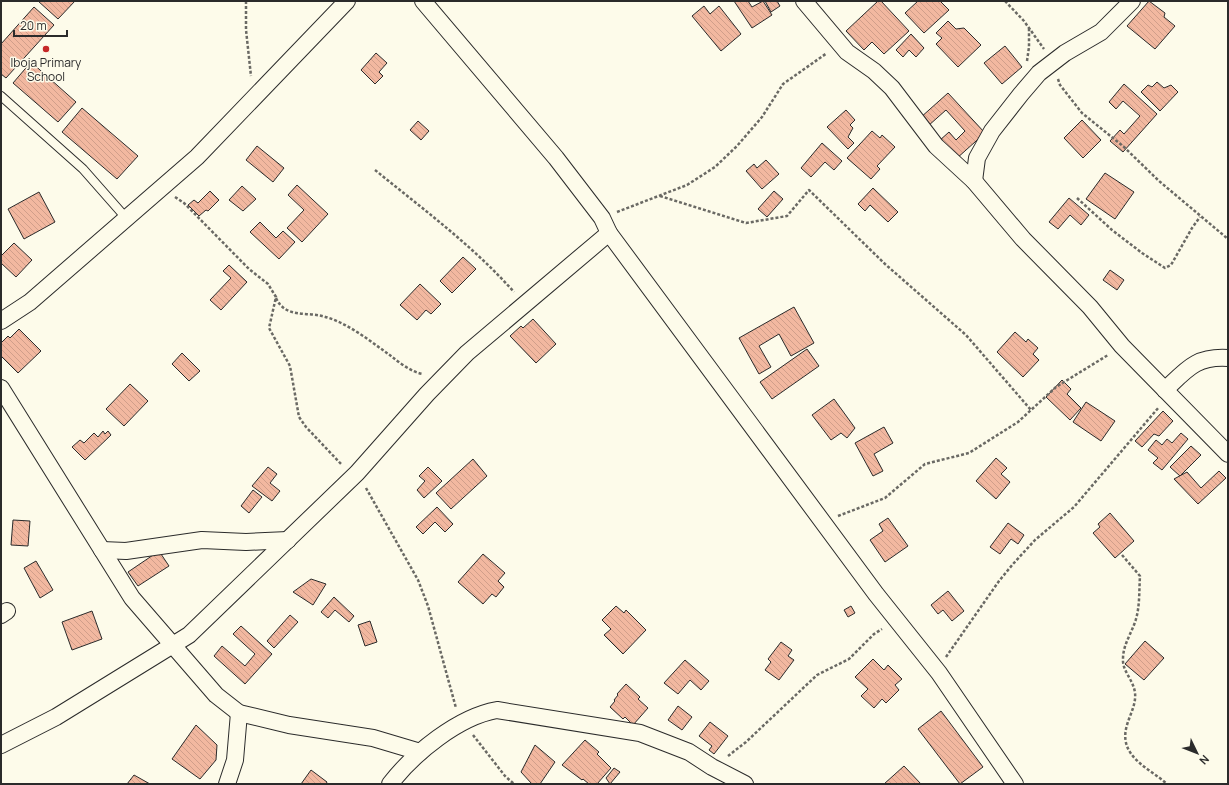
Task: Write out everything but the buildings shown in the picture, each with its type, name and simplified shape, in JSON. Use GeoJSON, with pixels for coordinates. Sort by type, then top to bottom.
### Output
{"type":"FeatureCollection","features":[{"type":"Feature","properties":{"kind":"street"},"geometry":{"type":"LineString","coordinates":[[1,321],[30,302],[197,157],[327,20],[347,1]]}},
{"type":"Feature","properties":{"kind":"street"},"geometry":{"type":"LineString","coordinates":[[423,1],[556,158],[602,218],[609,233],[823,522],[937,670],[1015,784]]}},
{"type":"Feature","properties":{"kind":"street"},"geometry":{"type":"LineString","coordinates":[[804,1],[848,52],[874,71],[892,88],[936,146],[974,181],[1023,239],[1090,307],[1122,346],[1228,454]]}},
{"type":"Feature","properties":{"kind":"street"},"geometry":{"type":"LineString","coordinates":[[974,181],[977,158],[992,132],[1040,73],[1065,53],[1101,32],[1132,1]]}},
{"type":"Feature","properties":{"kind":"street"},"geometry":{"type":"LineString","coordinates":[[1,745],[56,717],[189,635],[356,475],[467,353],[609,233]]}},
{"type":"Feature","properties":{"kind":"street"},"geometry":{"type":"LineString","coordinates":[[1168,392],[1200,360],[1215,357],[1228,358]]}},
{"type":"Feature","properties":{"kind":"street"},"geometry":{"type":"LineString","coordinates":[[1,388],[132,598],[216,695],[239,713],[289,725],[373,738],[420,752]]}},
{"type":"Feature","properties":{"kind":"street"},"geometry":{"type":"LineString","coordinates":[[102,550],[126,551],[202,540],[246,542],[288,540]]}},
{"type":"Feature","properties":{"kind":"street"},"geometry":{"type":"LineString","coordinates":[[390,784],[405,766],[420,752],[463,722],[480,713],[496,710],[640,733],[689,752],[712,767],[745,784]]}},
{"type":"Feature","properties":{"kind":"street"},"geometry":{"type":"LineString","coordinates":[[228,784],[235,760],[239,713]]}},
{"type":"Feature","properties":{"kind":"lane"},"geometry":{"type":"LineString","coordinates":[[1,96],[83,169],[127,219]]}},
{"type":"Feature","properties":{"kind":"path"},"geometry":{"type":"LineString","coordinates":[[246,1],[246,30],[253,99]]}},
{"type":"Feature","properties":{"kind":"path"},"geometry":{"type":"LineString","coordinates":[[1005,1],[1024,21],[1052,63],[1060,84],[1082,113],[1124,147],[1142,166],[1200,217],[1228,239]]}},
{"type":"Feature","properties":{"kind":"path"},"geometry":{"type":"LineString","coordinates":[[602,218],[686,185],[715,167],[737,146],[762,117],[783,84],[840,43]]}},
{"type":"Feature","properties":{"kind":"path"},"geometry":{"type":"LineString","coordinates":[[375,170],[457,238],[501,277],[525,304]]}},
{"type":"Feature","properties":{"kind":"path"},"geometry":{"type":"LineString","coordinates":[[660,196],[746,223],[787,216],[809,190],[885,264],[966,335],[1031,410]]}},
{"type":"Feature","properties":{"kind":"path"},"geometry":{"type":"LineString","coordinates":[[158,192],[178,198],[184,203],[249,269],[268,284],[278,302],[294,313],[322,316],[342,324],[418,373],[443,378]]}},
{"type":"Feature","properties":{"kind":"path"},"geometry":{"type":"LineString","coordinates":[[1077,198],[1112,230],[1142,253],[1165,268],[1171,265],[1200,217]]}},
{"type":"Feature","properties":{"kind":"path"},"geometry":{"type":"LineString","coordinates":[[276,297],[269,328],[290,366],[299,417],[306,427],[356,475],[418,580],[428,606],[454,705],[463,722],[505,776],[514,784]]}},
{"type":"Feature","properties":{"kind":"path"},"geometry":{"type":"LineString","coordinates":[[823,522],[885,498],[925,464],[969,453],[1018,422],[1056,387],[1122,346]]}},
{"type":"Feature","properties":{"kind":"path"},"geometry":{"type":"LineString","coordinates":[[937,670],[999,581],[1013,564],[1035,540],[1074,507],[1168,392]]}},
{"type":"Feature","properties":{"kind":"path"},"geometry":{"type":"LineString","coordinates":[[1122,555],[1140,576],[1139,604],[1136,618],[1123,650],[1122,662],[1135,686],[1135,700],[1126,730],[1126,740],[1137,762],[1168,784]]}},
{"type":"Feature","properties":{"kind":"path"},"geometry":{"type":"LineString","coordinates":[[712,767],[746,742],[817,675],[849,659],[874,634],[882,629],[908,634]]}},
{"type":"Feature","properties":{"kind":"place","name":"Iboja Primary School"},"geometry":{"type":"Point","coordinates":[46,49]}}]}
